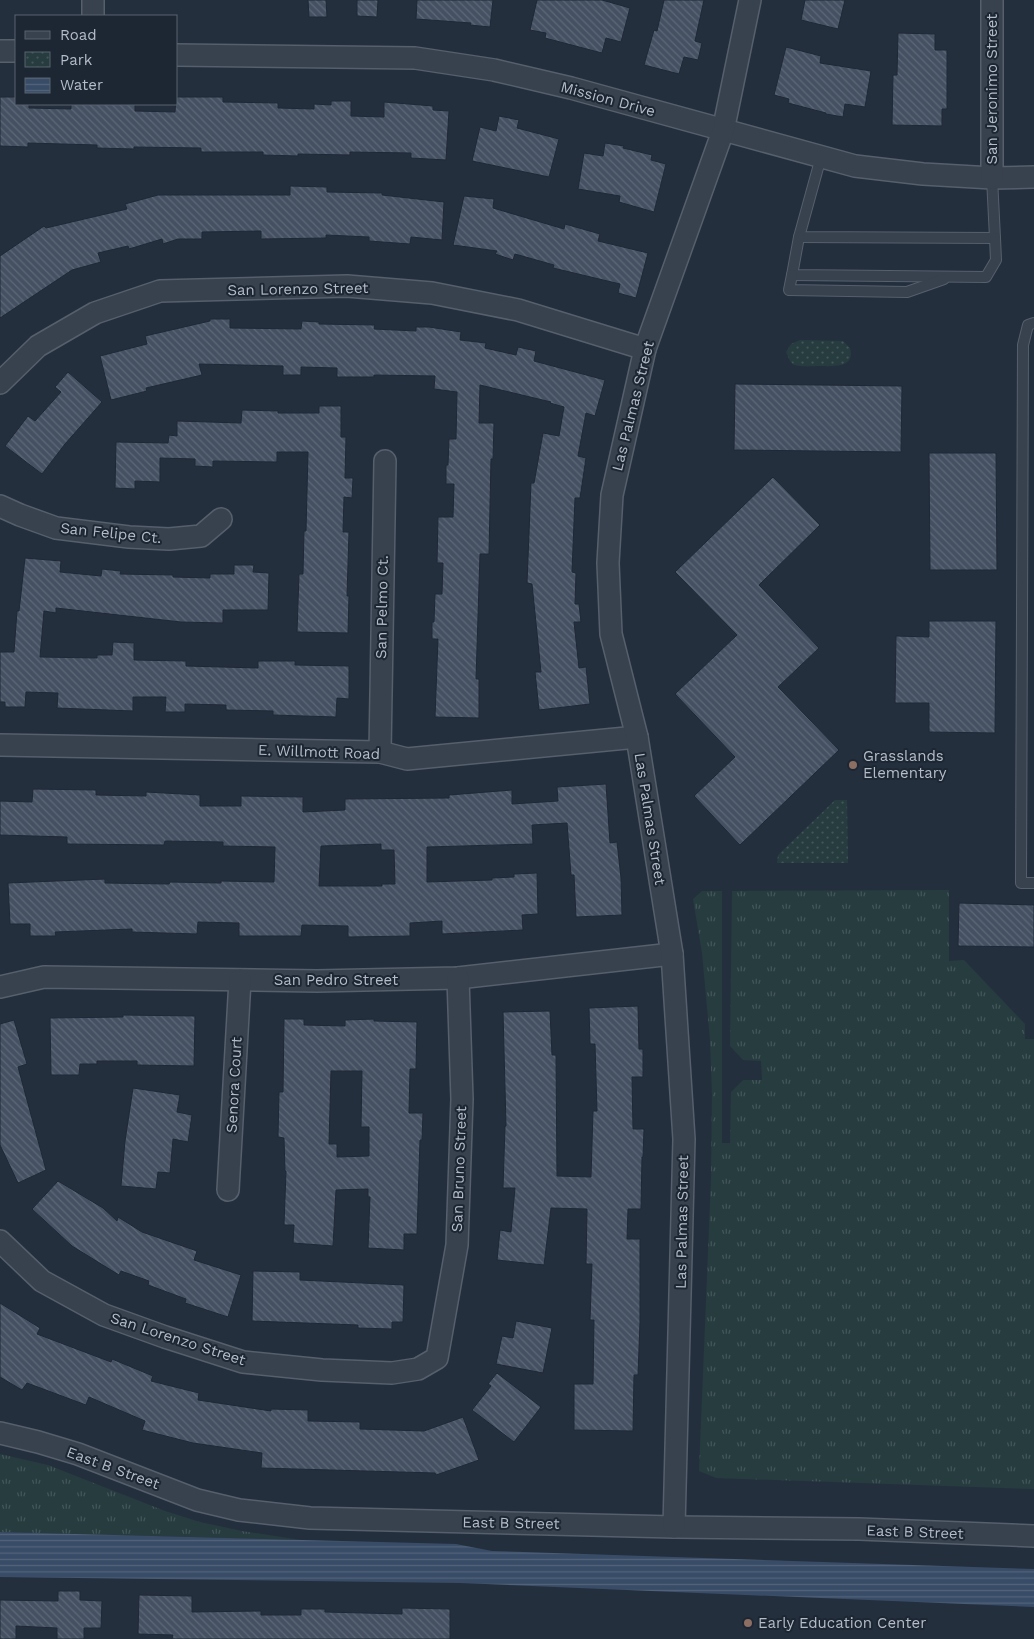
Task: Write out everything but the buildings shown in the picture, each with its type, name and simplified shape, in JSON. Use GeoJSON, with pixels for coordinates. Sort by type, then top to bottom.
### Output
{"type":"FeatureCollection","features":[{"type":"Feature","properties":{"kind":"street"},"geometry":{"type":"LineString","coordinates":[[92,0],[92,15]]}},
{"type":"Feature","properties":{"kind":"street","name":"Las Palmas Street"},"geometry":{"type":"LineString","coordinates":[[674,1527],[684,1139],[672,954],[637,737],[611,634],[608,563],[612,495],[646,349],[723,130],[750,0]]}},
{"type":"Feature","properties":{"kind":"street","name":"San Jeronimo Street"},"geometry":{"type":"LineString","coordinates":[[992,0],[992,178]]}},
{"type":"Feature","properties":{"kind":"street"},"geometry":{"type":"LineString","coordinates":[[0,51],[15,51]]}},
{"type":"Feature","properties":{"kind":"street","name":"Mission Drive"},"geometry":{"type":"LineString","coordinates":[[178,54],[415,58],[494,70],[571,88],[855,166],[923,174],[992,178],[1034,177]]}},
{"type":"Feature","properties":{"kind":"street","name":"San Lorenzo Street"},"geometry":{"type":"LineString","coordinates":[[0,383],[38,346],[95,314],[160,291],[347,286],[432,293],[518,310],[646,349]]}},
{"type":"Feature","properties":{"kind":"street","name":"San Pelmo Ct."},"geometry":{"type":"LineString","coordinates":[[380,752],[385,461]]}},
{"type":"Feature","properties":{"kind":"street","name":"San Felipe Ct."},"geometry":{"type":"LineString","coordinates":[[0,506],[56,528],[129,537],[169,539],[201,536],[221,519]]}},
{"type":"Feature","properties":{"kind":"street","name":"E. Willmott Road"},"geometry":{"type":"LineString","coordinates":[[0,745],[380,752],[407,759],[637,737]]}},
{"type":"Feature","properties":{"kind":"street","name":"San Pedro Street"},"geometry":{"type":"LineString","coordinates":[[0,987],[44,977],[317,981],[458,978],[672,954]]}},
{"type":"Feature","properties":{"kind":"street","name":"San Bruno Street"},"geometry":{"type":"LineString","coordinates":[[437,1358],[457,1245],[462,1099],[458,978]]}},
{"type":"Feature","properties":{"kind":"street","name":"Senora Court"},"geometry":{"type":"LineString","coordinates":[[228,1190],[240,980]]}},
{"type":"Feature","properties":{"kind":"street","name":"San Lorenzo Street"},"geometry":{"type":"LineString","coordinates":[[0,1241],[42,1281],[104,1315],[243,1362],[322,1370],[392,1373],[418,1369],[437,1358]]}},
{"type":"Feature","properties":{"kind":"street","name":"East B Street"},"geometry":{"type":"LineString","coordinates":[[0,1433],[78,1454],[197,1500],[239,1510],[310,1518],[859,1530],[1034,1536]]}},
{"type":"Feature","properties":{"kind":"lane"},"geometry":{"type":"LineString","coordinates":[[821,157],[799,238],[789,290],[907,292],[952,276]]}},
{"type":"Feature","properties":{"kind":"lane"},"geometry":{"type":"LineString","coordinates":[[792,275],[986,277],[996,260],[992,178]]}},
{"type":"Feature","properties":{"kind":"lane"},"geometry":{"type":"LineString","coordinates":[[799,238],[995,238]]}},
{"type":"Feature","properties":{"kind":"lane"},"geometry":{"type":"LineString","coordinates":[[1034,323],[1028,324],[1023,345],[1021,863],[1021,882],[1034,883]]}},
{"type":"Feature","properties":{"kind":"green space"},"geometry":{"type":"Polygon","coordinates":[[[800,340],[843,341],[850,348],[851,355],[846,363],[841,365],[794,365],[786,352],[791,344],[800,340]]]}},
{"type":"Feature","properties":{"kind":"green space"},"geometry":{"type":"Polygon","coordinates":[[[835,800],[847,800],[848,863],[777,863],[778,855],[835,800]]]}},
{"type":"Feature","properties":{"kind":"green space"},"geometry":{"type":"Polygon","coordinates":[[[949,890],[949,961],[964,960],[1025,1024],[1025,1039],[1034,1039],[1034,1489],[716,1478],[699,1471],[711,1179],[712,1094],[710,1040],[702,953],[693,899],[702,891],[722,891],[722,1143],[730,1143],[731,1092],[743,1080],[762,1080],[761,1061],[743,1060],[730,1046],[732,891],[949,890]]]}},
{"type":"Feature","properties":{"kind":"green space"},"geometry":{"type":"Polygon","coordinates":[[[0,1454],[48,1465],[165,1511],[200,1522],[301,1540],[0,1532],[0,1454]]]}},
{"type":"Feature","properties":{"kind":"water"},"geometry":{"type":"Polygon","coordinates":[[[0,1532],[456,1544],[492,1551],[1034,1569],[1034,1607],[461,1583],[0,1577],[0,1532]]]}},
{"type":"Feature","properties":{"kind":"place","name":"Grasslands Elementary"},"geometry":{"type":"Point","coordinates":[853,765]}},
{"type":"Feature","properties":{"kind":"place","name":"Early Education Center"},"geometry":{"type":"Point","coordinates":[748,1623]}}]}
